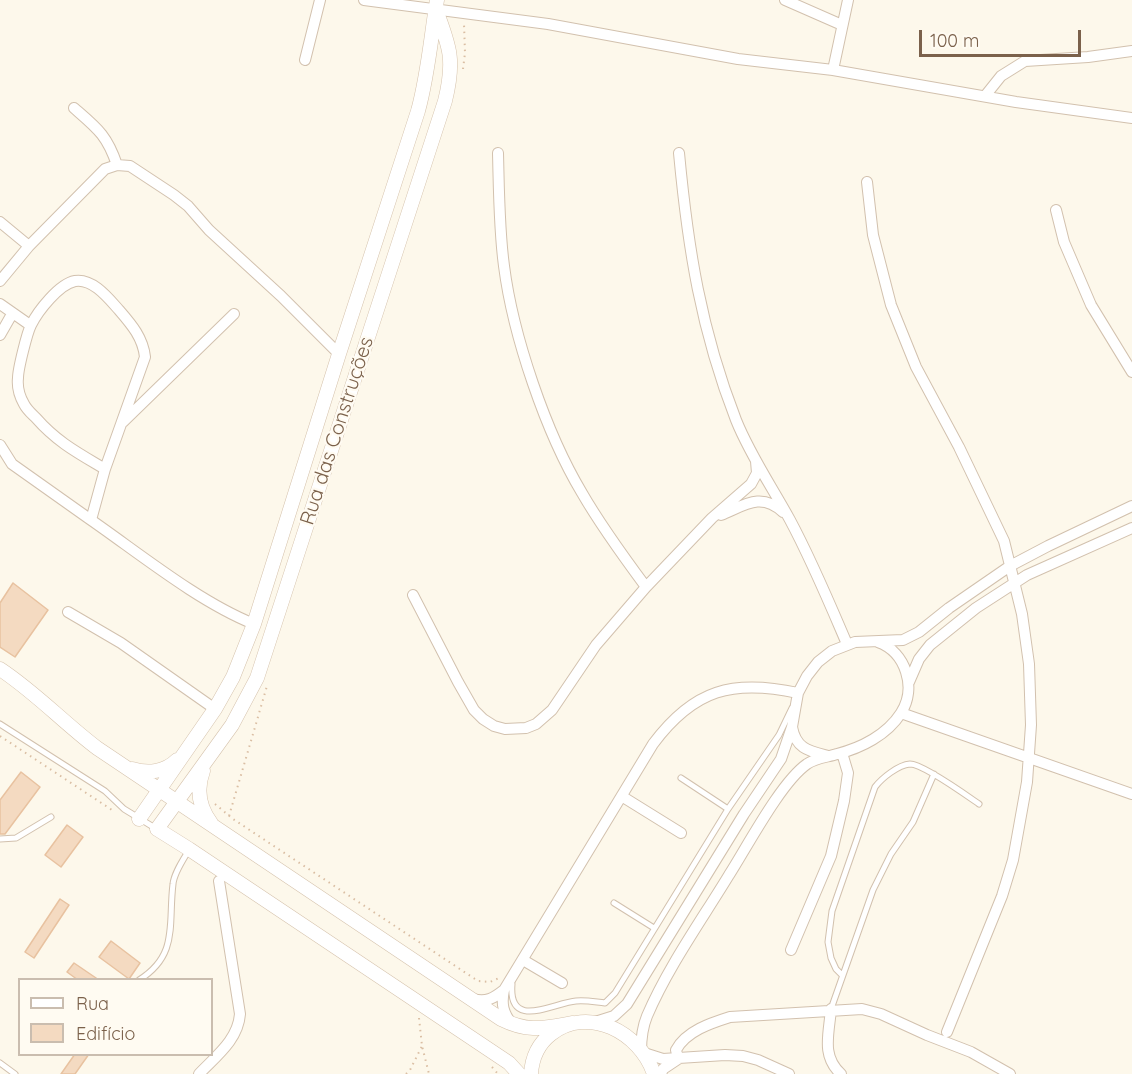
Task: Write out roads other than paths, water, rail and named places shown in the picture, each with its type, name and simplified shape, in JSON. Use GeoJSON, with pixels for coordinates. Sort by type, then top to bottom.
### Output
{"type":"FeatureCollection","features":[{"type":"Feature","properties":{"kind":"street"},"geometry":{"type":"LineString","coordinates":[[305,60],[320,0]]}},
{"type":"Feature","properties":{"kind":"street"},"geometry":{"type":"LineString","coordinates":[[364,0],[436,5],[738,59],[832,69],[1016,102],[1132,118]]}},
{"type":"Feature","properties":{"kind":"street"},"geometry":{"type":"LineString","coordinates":[[785,0],[842,25]]}},
{"type":"Feature","properties":{"kind":"street"},"geometry":{"type":"LineString","coordinates":[[832,69],[848,0]]}},
{"type":"Feature","properties":{"kind":"street","name":"Rua das Construções"},"geometry":{"type":"LineString","coordinates":[[139,819],[215,709],[232,677],[254,624],[423,93],[436,5]]}},
{"type":"Feature","properties":{"kind":"street","name":"Rua das Construções"},"geometry":{"type":"LineString","coordinates":[[157,829],[232,725],[257,678],[446,101],[451,55],[436,5]]}},
{"type":"Feature","properties":{"kind":"street"},"geometry":{"type":"LineString","coordinates":[[985,96],[1001,76],[1025,62],[1132,51]]}},
{"type":"Feature","properties":{"kind":"street"},"geometry":{"type":"LineString","coordinates":[[74,108],[103,134],[111,147],[117,165]]}},
{"type":"Feature","properties":{"kind":"street"},"geometry":{"type":"LineString","coordinates":[[498,153],[499,210],[504,268],[533,382],[555,438],[580,491],[612,541],[646,586]]}},
{"type":"Feature","properties":{"kind":"street"},"geometry":{"type":"LineString","coordinates":[[679,153],[686,230],[706,330],[737,422],[815,567],[847,644]]}},
{"type":"Feature","properties":{"kind":"street"},"geometry":{"type":"LineString","coordinates":[[0,281],[29,246],[105,169],[117,165],[130,166],[188,206],[209,230],[281,296],[339,354]]}},
{"type":"Feature","properties":{"kind":"street"},"geometry":{"type":"LineString","coordinates":[[867,182],[873,235],[891,305],[916,367],[959,447],[1004,541],[1026,635],[1029,664],[1031,726],[1027,782],[1020,826],[1005,887],[947,1032]]}},
{"type":"Feature","properties":{"kind":"street"},"geometry":{"type":"LineString","coordinates":[[1056,210],[1064,242],[1081,285],[1132,372]]}},
{"type":"Feature","properties":{"kind":"street"},"geometry":{"type":"LineString","coordinates":[[0,222],[29,246]]}},
{"type":"Feature","properties":{"kind":"street"},"geometry":{"type":"LineString","coordinates":[[91,520],[105,469],[145,357],[144,348],[132,324],[107,297],[87,283],[75,281],[61,288],[51,297],[30,325],[17,377],[19,392],[25,406],[51,436],[67,448],[105,469]]}},
{"type":"Feature","properties":{"kind":"street"},"geometry":{"type":"LineString","coordinates":[[0,304],[30,325]]}},
{"type":"Feature","properties":{"kind":"street"},"geometry":{"type":"LineString","coordinates":[[0,335],[12,314]]}},
{"type":"Feature","properties":{"kind":"street"},"geometry":{"type":"LineString","coordinates":[[121,424],[234,314]]}},
{"type":"Feature","properties":{"kind":"street"},"geometry":{"type":"LineString","coordinates":[[0,445],[12,464],[91,520],[218,606],[254,624]]}},
{"type":"Feature","properties":{"kind":"street"},"geometry":{"type":"LineString","coordinates":[[413,595],[474,710],[494,726],[516,730],[536,724],[545,717],[596,645],[646,586],[712,518],[751,484],[757,473],[756,461]]}},
{"type":"Feature","properties":{"kind":"street"},"geometry":{"type":"LineString","coordinates":[[712,518],[762,501],[773,504],[789,518]]}},
{"type":"Feature","properties":{"kind":"street"},"geometry":{"type":"LineString","coordinates":[[0,669],[28,689],[73,730],[121,765],[469,998],[512,1024],[535,1029],[595,1022],[614,1016],[627,1004],[744,814],[781,759],[792,727],[798,693],[818,662],[832,651],[847,644],[871,640],[903,640],[919,632],[949,608],[1010,566],[1132,506]]}},
{"type":"Feature","properties":{"kind":"street"},"geometry":{"type":"LineString","coordinates":[[908,686],[919,659],[930,645],[976,608],[1027,575],[1132,528]]}},
{"type":"Feature","properties":{"kind":"street"},"geometry":{"type":"LineString","coordinates":[[68,612],[121,643],[215,709]]}},
{"type":"Feature","properties":{"kind":"street"},"geometry":{"type":"LineString","coordinates":[[641,1052],[643,1027],[653,1002],[779,795],[807,764],[857,748],[870,741],[888,728],[901,713],[907,699],[908,686],[904,665],[887,646],[871,640]]}},
{"type":"Feature","properties":{"kind":"street"},"geometry":{"type":"LineString","coordinates":[[469,998],[481,1002],[490,1000],[504,990],[664,729],[696,702],[720,691],[747,686],[798,693]]}},
{"type":"Feature","properties":{"kind":"street"},"geometry":{"type":"LineString","coordinates":[[901,713],[1132,795]]}},
{"type":"Feature","properties":{"kind":"street"},"geometry":{"type":"LineString","coordinates":[[792,727],[794,738],[800,746],[811,752],[830,756]]}},
{"type":"Feature","properties":{"kind":"street"},"geometry":{"type":"LineString","coordinates":[[121,765],[142,772],[162,770],[174,763],[195,740]]}},
{"type":"Feature","properties":{"kind":"street"},"geometry":{"type":"LineString","coordinates":[[791,950],[831,856],[848,773],[842,753]]}},
{"type":"Feature","properties":{"kind":"street"},"geometry":{"type":"LineString","coordinates":[[211,756],[202,774],[199,794],[204,813],[217,830]]}},
{"type":"Feature","properties":{"kind":"street"},"geometry":{"type":"LineString","coordinates":[[622,797],[681,833]]}},
{"type":"Feature","properties":{"kind":"street"},"geometry":{"type":"LineString","coordinates":[[157,829],[509,1063],[519,1074]]}},
{"type":"Feature","properties":{"kind":"street"},"geometry":{"type":"LineString","coordinates":[[199,1074],[229,1042],[237,1032],[239,1024],[240,1014],[219,882]]}},
{"type":"Feature","properties":{"kind":"street"},"geometry":{"type":"LineString","coordinates":[[523,960],[562,983]]}},
{"type":"Feature","properties":{"kind":"street"},"geometry":{"type":"LineString","coordinates":[[504,990],[502,1006],[505,1016],[512,1024]]}},
{"type":"Feature","properties":{"kind":"street"},"geometry":{"type":"LineString","coordinates":[[678,1059],[676,1050],[687,1036],[730,1017],[848,1008],[873,1011],[971,1052],[1010,1074]]}},
{"type":"Feature","properties":{"kind":"street"},"geometry":{"type":"LineString","coordinates":[[831,1009],[828,1054],[831,1063],[841,1074]]}},
{"type":"Feature","properties":{"kind":"street"},"geometry":{"type":"LineString","coordinates":[[595,1022],[624,1034],[641,1052],[654,1074]]}},
{"type":"Feature","properties":{"kind":"street"},"geometry":{"type":"LineString","coordinates":[[531,1074],[533,1059],[543,1042],[553,1032],[573,1023]]}},
{"type":"Feature","properties":{"kind":"street"},"geometry":{"type":"LineString","coordinates":[[641,1052],[663,1059],[717,1055],[743,1056],[789,1074]]}},
{"type":"Feature","properties":{"kind":"street"},"geometry":{"type":"LineString","coordinates":[[661,1074],[663,1069],[678,1059]]}},
{"type":"Feature","properties":{"kind":"lane"},"geometry":{"type":"LineString","coordinates":[[514,974],[511,991],[514,1001],[519,1008],[527,1011],[535,1012],[576,1001],[605,1003],[615,993],[728,809],[778,735],[798,693]]}},
{"type":"Feature","properties":{"kind":"lane"},"geometry":{"type":"LineString","coordinates":[[0,724],[105,791],[124,809],[157,829]]}},
{"type":"Feature","properties":{"kind":"lane"},"geometry":{"type":"LineString","coordinates":[[842,975],[831,958],[828,942],[832,911],[871,797],[880,781],[906,765],[913,764],[934,774],[979,804]]}},
{"type":"Feature","properties":{"kind":"lane"},"geometry":{"type":"LineString","coordinates":[[831,1009],[880,873],[913,822],[934,774]]}},
{"type":"Feature","properties":{"kind":"lane"},"geometry":{"type":"LineString","coordinates":[[681,778],[728,809]]}},
{"type":"Feature","properties":{"kind":"lane"},"geometry":{"type":"LineString","coordinates":[[0,839],[16,838],[51,817]]}},
{"type":"Feature","properties":{"kind":"lane"},"geometry":{"type":"LineString","coordinates":[[142,978],[153,971],[168,946],[173,881],[189,849]]}},
{"type":"Feature","properties":{"kind":"lane"},"geometry":{"type":"LineString","coordinates":[[614,903],[654,928]]}},
{"type":"Feature","properties":{"kind":"lane"},"geometry":{"type":"LineString","coordinates":[[0,1064],[15,1074]]}}]}
